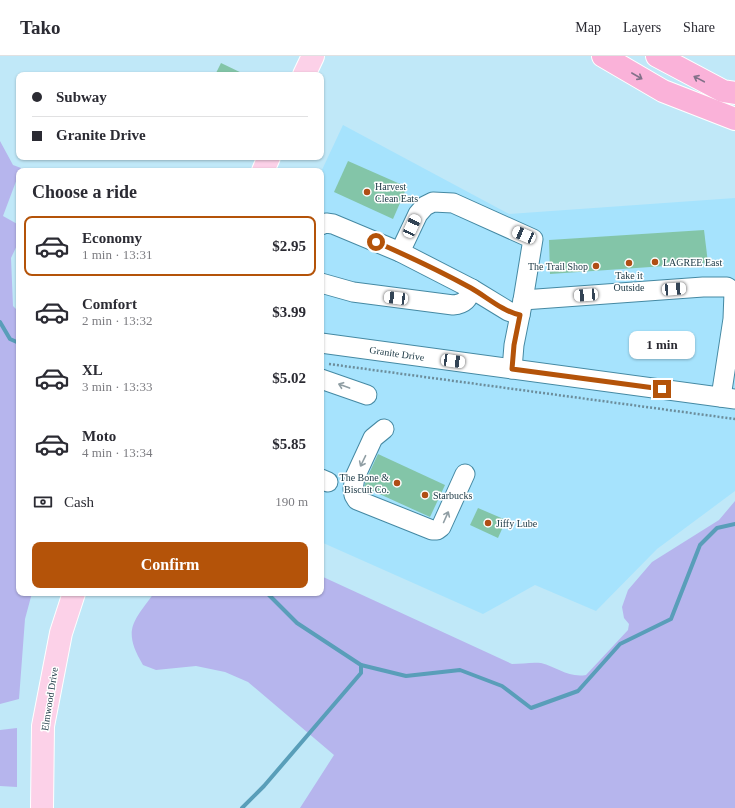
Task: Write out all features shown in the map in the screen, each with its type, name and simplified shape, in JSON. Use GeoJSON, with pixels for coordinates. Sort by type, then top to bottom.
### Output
{"type":"FeatureCollection","features":[{"type":"Feature","properties":{"kind":"highway"},"geometry":{"type":"LineString","coordinates":[[603,56],[663,91],[735,118]]}},
{"type":"Feature","properties":{"kind":"highway"},"geometry":{"type":"LineString","coordinates":[[657,56],[723,91],[735,93]]}},
{"type":"Feature","properties":{"kind":"main road"},"geometry":{"type":"LineString","coordinates":[[305,72],[312,56]]}},
{"type":"Feature","properties":{"kind":"main road","name":"Elmwood Drive"},"geometry":{"type":"LineString","coordinates":[[42,808],[43,726],[61,633],[73,596]]}},
{"type":"Feature","properties":{"kind":"street"},"geometry":{"type":"LineString","coordinates":[[400,252],[418,214],[425,206],[433,202],[453,203],[533,239],[514,345],[512,369]]}},
{"type":"Feature","properties":{"kind":"street"},"geometry":{"type":"LineString","coordinates":[[324,224],[333,224],[400,252],[472,289],[508,311],[522,307],[704,287],[727,287],[734,292],[728,398]]}},
{"type":"Feature","properties":{"kind":"street"},"geometry":{"type":"LineString","coordinates":[[324,284],[353,292],[453,305],[460,305],[466,301],[472,289]]}},
{"type":"Feature","properties":{"kind":"street","name":"Granite Drive"},"geometry":{"type":"LineString","coordinates":[[324,343],[728,398]]}},
{"type":"Feature","properties":{"kind":"street"},"geometry":{"type":"LineString","coordinates":[[325,371],[367,395]]}},
{"type":"Feature","properties":{"kind":"street"},"geometry":{"type":"LineString","coordinates":[[384,429],[373,438],[355,477],[354,495],[357,500],[432,530],[437,530],[441,527],[465,474]]}},
{"type":"Feature","properties":{"kind":"path"},"geometry":{"type":"LineString","coordinates":[[325,371],[735,418]]}},
{"type":"Feature","properties":{"kind":"shaded area"},"geometry":{"type":"Polygon","coordinates":[[[343,125],[509,214],[735,198],[735,491],[657,549],[596,611],[535,585],[483,614],[324,543],[323,168],[343,125]]]}},
{"type":"Feature","properties":{"kind":"shaded area"},"geometry":{"type":"Polygon","coordinates":[[[0,141],[13,165],[21,168],[16,168],[16,181],[3,216],[16,223],[16,247],[11,258],[13,306],[16,309],[16,596],[31,596],[25,619],[19,699],[0,704],[0,141]]]}},
{"type":"Feature","properties":{"kind":"shaded area"},"geometry":{"type":"Polygon","coordinates":[[[735,501],[735,808],[300,808],[334,755],[248,682],[225,672],[196,666],[156,670],[143,665],[133,643],[132,634],[136,619],[152,596],[324,596],[324,577],[512,664],[541,663],[568,674],[580,676],[586,675],[628,630],[629,624],[624,618],[622,607],[628,590],[652,562],[719,520],[735,501]]]}},
{"type":"Feature","properties":{"kind":"shaded area"},"geometry":{"type":"Polygon","coordinates":[[[17,728],[17,787],[0,786],[0,730],[17,728]]]}},
{"type":"Feature","properties":{"kind":"building"},"geometry":{"type":"Polygon","coordinates":[[[221,63],[240,72],[216,72],[221,63]]]}},
{"type":"Feature","properties":{"kind":"building"},"geometry":{"type":"Polygon","coordinates":[[[348,161],[407,187],[393,219],[334,192],[348,161]]]}},
{"type":"Feature","properties":{"kind":"building"},"geometry":{"type":"Polygon","coordinates":[[[704,230],[708,263],[550,274],[549,240],[704,230]]]}},
{"type":"Feature","properties":{"kind":"building"},"geometry":{"type":"Polygon","coordinates":[[[378,454],[445,485],[430,517],[364,487],[378,454]]]}},
{"type":"Feature","properties":{"kind":"building","name":"Jiffy Lube"},"geometry":{"type":"Polygon","coordinates":[[[478,508],[506,520],[498,538],[470,525],[478,508]]]}},
{"type":"Feature","properties":{"kind":"waterway"},"geometry":{"type":"LineString","coordinates":[[0,322],[10,339],[16,342]]}},
{"type":"Feature","properties":{"kind":"waterway"},"geometry":{"type":"LineString","coordinates":[[270,596],[297,623],[361,665],[406,676],[460,670],[502,686],[531,708],[578,691],[620,644],[671,619],[700,545],[717,528],[735,524]]}},
{"type":"Feature","properties":{"kind":"waterway"},"geometry":{"type":"LineString","coordinates":[[242,808],[264,786],[361,673],[361,665]]}},
{"type":"Feature","properties":{"kind":"place","name":"Harvest Clean Eats"},"geometry":{"type":"Point","coordinates":[367,192]}},
{"type":"Feature","properties":{"kind":"place","name":"LAGREE East"},"geometry":{"type":"Point","coordinates":[655,262]}},
{"type":"Feature","properties":{"kind":"place","name":"Take it Outside"},"geometry":{"type":"Point","coordinates":[629,263]}},
{"type":"Feature","properties":{"kind":"place","name":"The Trail Shop"},"geometry":{"type":"Point","coordinates":[596,266]}},
{"type":"Feature","properties":{"kind":"place","name":"The Bone & Biscuit Co."},"geometry":{"type":"Point","coordinates":[397,483]}},
{"type":"Feature","properties":{"kind":"place","name":"Starbucks"},"geometry":{"type":"Point","coordinates":[425,495]}},
{"type":"Feature","properties":{"kind":"place","name":"Jiffy Lube"},"geometry":{"type":"Point","coordinates":[488,523]}},
{"type":"Feature","properties":{"kind":"route"},"geometry":{"type":"LineString","coordinates":[[376,242],[400,252],[472,289],[508,311],[520,315],[514,345],[512,369],[662,389]]}}]}
